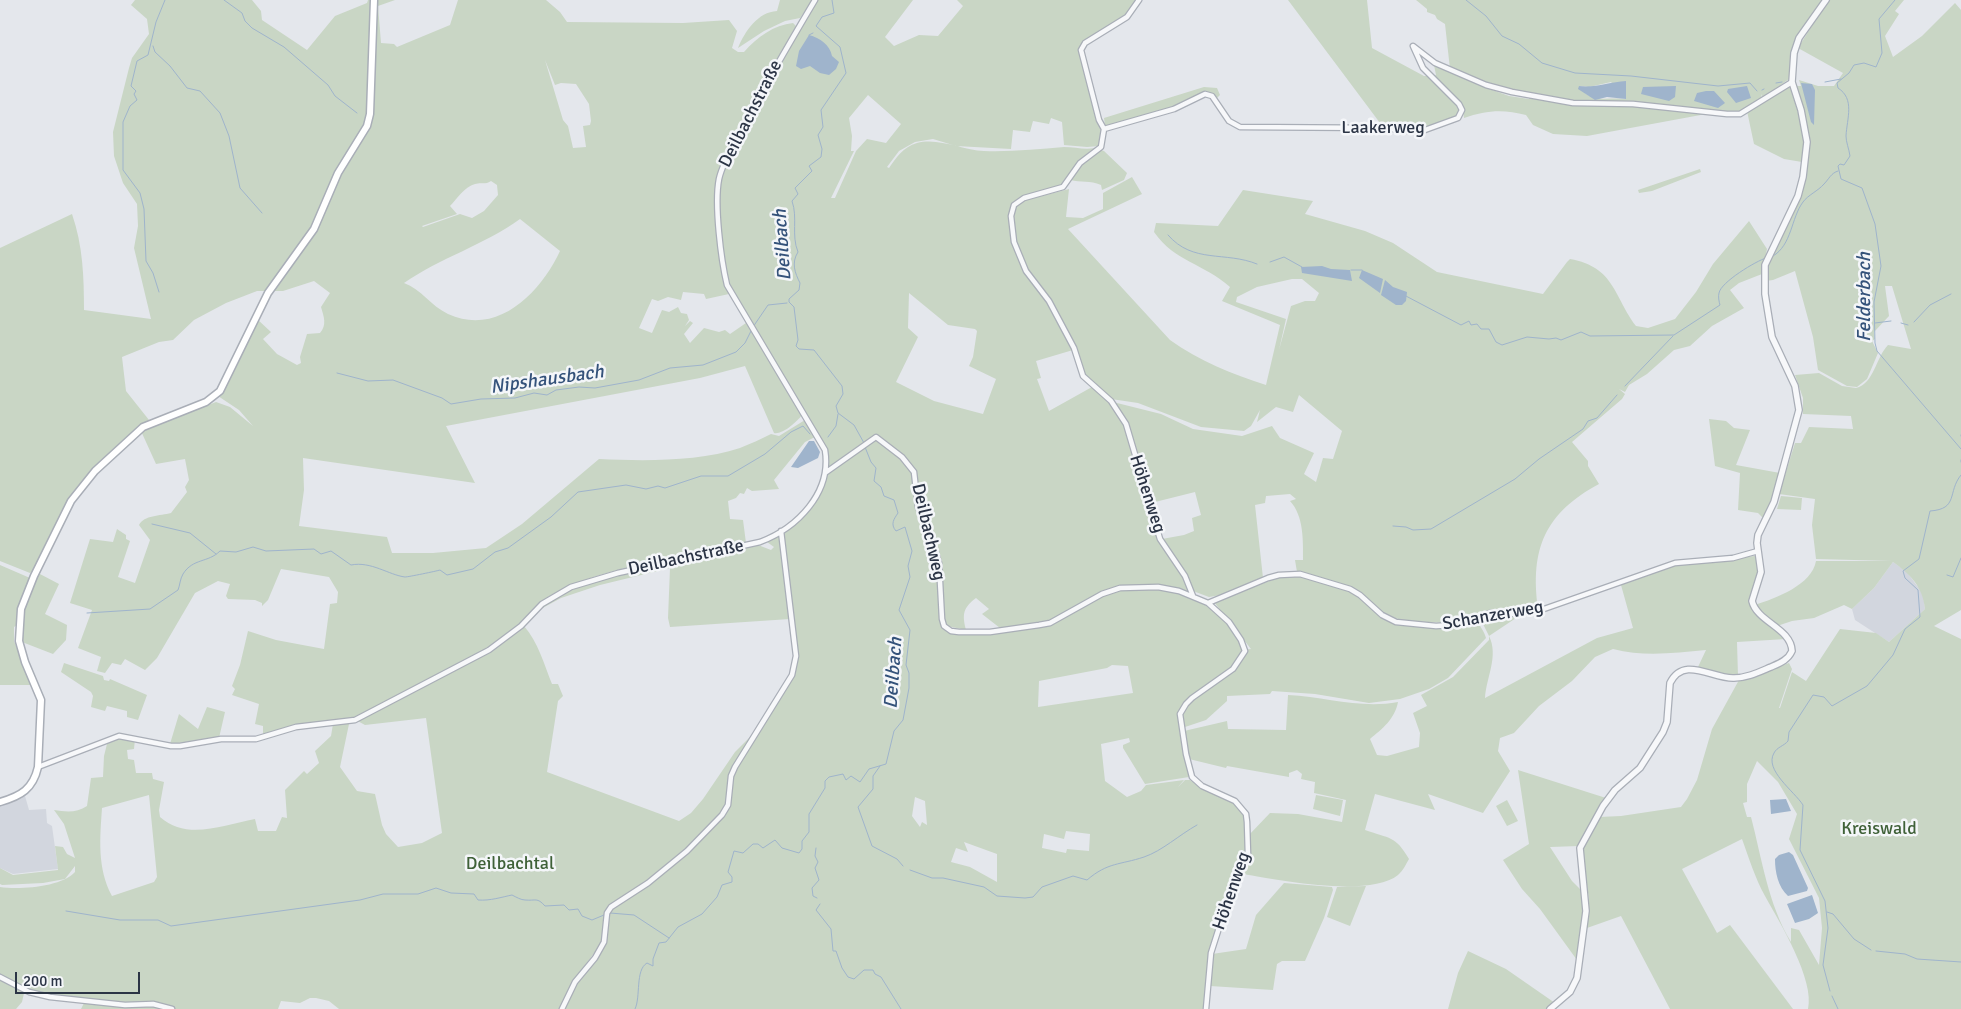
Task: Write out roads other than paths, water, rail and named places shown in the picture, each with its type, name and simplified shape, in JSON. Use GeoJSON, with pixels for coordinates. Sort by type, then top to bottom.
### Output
{"type":"FeatureCollection","features":[{"type":"Feature","properties":{"kind":"main road"},"geometry":{"type":"LineString","coordinates":[[0,802],[26,791],[36,777],[38,767],[41,700],[25,662],[19,640],[21,609],[26,592],[72,501],[95,471],[143,427],[206,402],[220,391],[268,293],[314,229],[338,173],[367,126],[370,114],[374,0]]}},
{"type":"Feature","properties":{"kind":"street","name":"Deilbachstraße"},"geometry":{"type":"LineString","coordinates":[[38,767],[119,736],[180,746],[221,739],[256,739],[296,727],[355,720],[489,650],[521,626],[542,604],[566,590],[618,573],[760,542],[781,532],[810,506],[820,490],[825,473],[826,462],[821,442],[727,285],[724,271],[718,196],[719,178],[732,149],[772,71],[815,0]]}},
{"type":"Feature","properties":{"kind":"street"},"geometry":{"type":"LineString","coordinates":[[1104,129],[1081,50],[1085,44],[1127,17],[1139,0]]}},
{"type":"Feature","properties":{"kind":"street"},"geometry":{"type":"LineString","coordinates":[[1550,1009],[1570,992],[1578,972],[1586,911],[1580,848],[1602,806],[1615,790],[1640,768],[1663,732],[1667,722],[1672,678],[1676,674],[1691,669],[1731,678],[1745,677],[1778,664],[1791,654],[1792,648],[1788,639],[1753,604],[1752,598],[1761,572],[1758,535],[1774,502],[1799,410],[1795,386],[1772,337],[1764,280],[1768,256],[1790,214],[1803,177],[1807,142],[1801,110],[1792,82],[1792,62],[1796,45],[1826,0]]}},
{"type":"Feature","properties":{"kind":"street","name":"Laakerweg"},"geometry":{"type":"LineString","coordinates":[[1104,129],[1174,109],[1205,94],[1212,96],[1229,121],[1240,127],[1363,128],[1410,131],[1425,130],[1458,118],[1462,110],[1459,104],[1423,68],[1413,46],[1435,62],[1486,85],[1572,103],[1633,104],[1740,114],[1792,82]]}},
{"type":"Feature","properties":{"kind":"street","name":"Höhenweg"},"geometry":{"type":"LineString","coordinates":[[1104,129],[1101,147],[1080,163],[1063,187],[1024,198],[1014,205],[1011,216],[1014,242],[1026,271],[1048,301],[1074,348],[1085,380],[1111,401],[1126,424],[1160,539],[1185,576],[1193,596],[1208,603],[1229,622],[1241,640],[1245,651],[1233,669],[1186,704],[1180,714],[1181,728],[1192,778],[1202,786],[1228,796],[1246,814],[1248,847],[1242,874],[1225,909],[1211,953],[1206,1009]]}},
{"type":"Feature","properties":{"kind":"street","name":"Deilbachweg"},"geometry":{"type":"LineString","coordinates":[[825,473],[876,437],[902,457],[914,472],[918,507],[931,537],[939,563],[942,619],[944,626],[951,631],[990,632],[1040,626],[1050,623],[1102,594],[1130,586],[1158,587],[1193,596]]}},
{"type":"Feature","properties":{"kind":"street"},"geometry":{"type":"LineString","coordinates":[[562,1009],[575,982],[595,958],[604,942],[607,913],[611,907],[648,883],[687,851],[722,815],[728,805],[731,776],[735,767],[792,675],[796,656],[781,532]]}},
{"type":"Feature","properties":{"kind":"street","name":"Schanzerweg"},"geometry":{"type":"LineString","coordinates":[[1208,603],[1268,578],[1278,575],[1300,574],[1350,589],[1360,595],[1382,615],[1396,622],[1436,626],[1452,625],[1490,614],[1518,614],[1544,609],[1675,563],[1733,558],[1758,551]]}},
{"type":"Feature","properties":{"kind":"street"},"geometry":{"type":"LineString","coordinates":[[0,977],[29,992],[50,997],[74,1001],[97,1000],[116,1004],[153,1004],[172,1009]]}},
{"type":"Feature","properties":{"kind":"water"},"geometry":{"type":"Polygon","coordinates":[[[809,35],[824,42],[832,56],[839,62],[836,69],[829,75],[820,73],[810,66],[801,69],[796,66],[799,51],[809,35]]]}},
{"type":"Feature","properties":{"kind":"water"},"geometry":{"type":"Polygon","coordinates":[[[1626,81],[1626,99],[1607,97],[1595,100],[1578,89],[1579,86],[1626,81]]]}},
{"type":"Feature","properties":{"kind":"water"},"geometry":{"type":"Polygon","coordinates":[[[1801,83],[1812,84],[1815,90],[1814,125],[1811,122],[1801,83]]]}},
{"type":"Feature","properties":{"kind":"water"},"geometry":{"type":"Polygon","coordinates":[[[1676,86],[1675,97],[1669,101],[1641,94],[1643,87],[1676,86]]]}},
{"type":"Feature","properties":{"kind":"water"},"geometry":{"type":"Polygon","coordinates":[[[1747,86],[1751,98],[1736,103],[1727,92],[1728,89],[1747,86]]]}},
{"type":"Feature","properties":{"kind":"water"},"geometry":{"type":"Polygon","coordinates":[[[1714,91],[1725,103],[1718,108],[1694,101],[1697,93],[1714,91]]]}},
{"type":"Feature","properties":{"kind":"water"},"geometry":{"type":"Polygon","coordinates":[[[1322,266],[1331,269],[1350,270],[1352,281],[1302,273],[1301,267],[1322,266]]]}},
{"type":"Feature","properties":{"kind":"water"},"geometry":{"type":"Polygon","coordinates":[[[1362,270],[1383,279],[1380,293],[1359,278],[1362,270]]]}},
{"type":"Feature","properties":{"kind":"water"},"geometry":{"type":"Polygon","coordinates":[[[1385,280],[1393,287],[1407,292],[1406,301],[1402,305],[1396,305],[1381,295],[1385,280]]]}},
{"type":"Feature","properties":{"kind":"water"},"geometry":{"type":"Polygon","coordinates":[[[809,441],[814,441],[820,452],[818,458],[798,468],[791,467],[809,441]]]}},
{"type":"Feature","properties":{"kind":"water"},"geometry":{"type":"Polygon","coordinates":[[[1786,799],[1791,811],[1771,814],[1770,800],[1786,799]]]}},
{"type":"Feature","properties":{"kind":"water"},"geometry":{"type":"Polygon","coordinates":[[[1789,852],[1793,855],[1808,888],[1807,891],[1788,896],[1778,879],[1775,859],[1779,855],[1789,852]]]}},
{"type":"Feature","properties":{"kind":"water"},"geometry":{"type":"Polygon","coordinates":[[[1812,895],[1818,913],[1809,919],[1795,923],[1787,904],[1812,895]]]}},
{"type":"Feature","properties":{"kind":"waterway"},"geometry":{"type":"LineString","coordinates":[[159,292],[153,273],[146,261],[144,209],[140,193],[123,170],[123,122],[130,106],[137,100],[134,94],[136,91],[131,86],[137,61],[148,55],[156,22],[165,0]]}},
{"type":"Feature","properties":{"kind":"waterway"},"geometry":{"type":"LineString","coordinates":[[224,0],[242,13],[245,21],[252,28],[284,47],[328,85],[335,96],[357,113]]}},
{"type":"Feature","properties":{"kind":"waterway","name":"Deilbach"},"geometry":{"type":"LineString","coordinates":[[832,0],[834,13],[822,17],[816,26],[840,47],[846,73],[821,110],[823,127],[818,135],[822,149],[821,157],[809,166],[812,171],[795,188],[798,194],[792,201],[798,252],[794,264],[800,283],[799,290],[789,299],[789,302],[794,307],[798,340],[796,346],[799,349],[814,350],[842,386],[843,394],[836,406],[838,413],[854,425],[864,443]]}},
{"type":"Feature","properties":{"kind":"waterway"},"geometry":{"type":"LineString","coordinates":[[1466,0],[1486,16],[1502,36],[1519,44],[1542,63],[1575,73],[1631,76],[1718,86],[1750,83],[1757,91]]}},
{"type":"Feature","properties":{"kind":"waterway","name":"Felderbach"},"geometry":{"type":"LineString","coordinates":[[1895,0],[1879,19],[1882,53],[1876,67],[1864,63],[1854,65],[1849,73],[1837,83],[1838,88],[1843,92],[1848,103],[1846,141],[1850,156],[1844,165],[1840,164],[1838,166],[1841,179],[1862,188],[1875,224],[1881,266],[1874,302],[1875,343],[1877,351],[1961,449]]}},
{"type":"Feature","properties":{"kind":"waterway","name":"Deilbach"},"geometry":{"type":"LineString","coordinates":[[809,35],[813,33]]}},
{"type":"Feature","properties":{"kind":"waterway"},"geometry":{"type":"LineString","coordinates":[[153,46],[155,52],[170,66],[187,88],[200,91],[220,113],[229,136],[240,188],[262,213]]}},
{"type":"Feature","properties":{"kind":"waterway"},"geometry":{"type":"LineString","coordinates":[[1825,82],[1841,79]]}},
{"type":"Feature","properties":{"kind":"waterway"},"geometry":{"type":"LineString","coordinates":[[1776,83],[1782,82]]}},
{"type":"Feature","properties":{"kind":"waterway"},"geometry":{"type":"LineString","coordinates":[[1773,256],[1788,238],[1803,202],[1838,171]]}},
{"type":"Feature","properties":{"kind":"waterway"},"geometry":{"type":"LineString","coordinates":[[1168,235],[1188,250],[1210,256],[1245,260],[1257,264]]}},
{"type":"Feature","properties":{"kind":"waterway"},"geometry":{"type":"LineString","coordinates":[[1270,262],[1284,257],[1302,267]]}},
{"type":"Feature","properties":{"kind":"waterway"},"geometry":{"type":"LineString","coordinates":[[1404,295],[1461,325],[1469,321],[1471,325],[1477,324],[1481,329],[1489,329],[1496,342],[1502,345],[1527,337],[1556,338],[1561,340],[1581,332],[1590,336],[1674,335],[1720,305],[1719,293],[1721,288],[1747,267],[1766,258]]}},
{"type":"Feature","properties":{"kind":"waterway"},"geometry":{"type":"LineString","coordinates":[[1351,270],[1362,270]]}},
{"type":"Feature","properties":{"kind":"waterway"},"geometry":{"type":"LineString","coordinates":[[1914,322],[1930,305],[1951,294]]}},
{"type":"Feature","properties":{"kind":"waterway"},"geometry":{"type":"LineString","coordinates":[[753,327],[768,305],[787,303]]}},
{"type":"Feature","properties":{"kind":"waterway"},"geometry":{"type":"LineString","coordinates":[[1875,323],[1891,321]]}},
{"type":"Feature","properties":{"kind":"waterway"},"geometry":{"type":"LineString","coordinates":[[1901,323],[1908,325]]}},
{"type":"Feature","properties":{"kind":"waterway","name":"Nipshausbach"},"geometry":{"type":"LineString","coordinates":[[337,373],[368,381],[393,380],[442,398],[451,404],[481,399],[515,398],[534,393],[547,395],[556,390],[579,387],[595,388],[639,380],[670,368],[703,365],[736,352],[745,343],[751,331]]}},
{"type":"Feature","properties":{"kind":"waterway"},"geometry":{"type":"LineString","coordinates":[[1625,386],[1673,336]]}},
{"type":"Feature","properties":{"kind":"waterway"},"geometry":{"type":"LineString","coordinates":[[1393,526],[1406,527],[1413,530],[1431,529],[1515,479],[1539,459],[1583,429],[1588,421],[1597,418],[1617,395]]}},
{"type":"Feature","properties":{"kind":"waterway"},"geometry":{"type":"LineString","coordinates":[[828,437],[836,426],[838,414]]}},
{"type":"Feature","properties":{"kind":"waterway"},"geometry":{"type":"LineString","coordinates":[[87,613],[150,609],[178,590],[183,574],[191,565],[220,551],[236,552],[253,547],[266,551],[314,549],[321,554],[331,551],[351,565],[366,565],[405,577],[440,570],[447,575],[473,569],[495,552],[508,548],[551,517],[578,492],[626,485],[646,489],[658,486],[665,488],[701,476],[728,476],[765,454],[791,432],[803,426],[810,434]]}},
{"type":"Feature","properties":{"kind":"waterway","name":"Deilbach"},"geometry":{"type":"LineString","coordinates":[[635,1009],[643,966],[647,963],[653,966],[653,959],[659,943],[666,942],[678,927],[702,914],[717,897],[722,885],[732,882],[732,877],[728,872],[734,851],[743,853],[753,844],[758,844],[763,848],[775,840],[782,848],[799,853],[802,849],[802,841],[809,832],[809,814],[825,788],[825,781],[829,777],[843,774],[846,780],[851,776],[860,782],[869,769],[886,764],[894,731],[903,720],[909,688],[909,673],[906,665],[910,630],[899,610],[910,577],[908,566],[912,551],[905,527],[896,531],[893,526],[898,513],[894,500],[884,496],[881,487],[874,481],[876,468],[871,462],[865,447]]}},
{"type":"Feature","properties":{"kind":"waterway","name":"Felderbach"},"geometry":{"type":"LineString","coordinates":[[1830,991],[1823,965],[1828,928],[1825,901],[1800,850],[1803,805],[1776,773],[1772,760],[1775,751],[1788,741],[1789,732],[1813,695],[1824,697],[1832,706],[1867,686],[1893,655],[1905,629],[1920,617],[1918,590],[1905,578],[1903,571],[1919,559],[1930,511],[1939,510],[1949,503],[1961,475]]}},
{"type":"Feature","properties":{"kind":"waterway"},"geometry":{"type":"LineString","coordinates":[[152,524],[190,533],[216,554]]}},
{"type":"Feature","properties":{"kind":"waterway"},"geometry":{"type":"LineString","coordinates":[[1947,575],[1953,577],[1961,558]]}},
{"type":"Feature","properties":{"kind":"waterway"},"geometry":{"type":"LineString","coordinates":[[880,766],[873,776],[873,789],[858,807],[872,846],[897,859],[903,866]]}},
{"type":"Feature","properties":{"kind":"waterway"},"geometry":{"type":"LineString","coordinates":[[910,870],[932,878],[943,878],[984,887],[997,896],[1033,897],[1042,887],[1073,876],[1087,880],[1108,867],[1151,854],[1197,825]]}},
{"type":"Feature","properties":{"kind":"waterway"},"geometry":{"type":"LineString","coordinates":[[816,848],[815,856],[818,862],[815,868],[819,880],[812,888],[813,896],[817,898]]}},
{"type":"Feature","properties":{"kind":"waterway"},"geometry":{"type":"LineString","coordinates":[[66,911],[120,920],[158,920],[171,926],[360,900],[383,894],[418,894],[436,888],[451,893],[474,894],[478,900],[512,895],[523,900],[538,900],[545,906],[564,905],[569,910],[578,909],[582,916],[592,920],[604,915]]}},
{"type":"Feature","properties":{"kind":"waterway"},"geometry":{"type":"LineString","coordinates":[[820,904],[816,910],[831,929],[833,951],[836,951],[842,968],[848,977],[854,979],[864,970],[873,970],[875,974],[881,977],[901,1009]]}},
{"type":"Feature","properties":{"kind":"waterway"},"geometry":{"type":"LineString","coordinates":[[1827,912],[1833,914],[1854,939],[1871,950]]}},
{"type":"Feature","properties":{"kind":"waterway"},"geometry":{"type":"LineString","coordinates":[[610,913],[634,915],[669,938]]}},
{"type":"Feature","properties":{"kind":"waterway"},"geometry":{"type":"LineString","coordinates":[[1876,951],[1905,954],[1917,959],[1961,962]]}},
{"type":"Feature","properties":{"kind":"waterway","name":"Felderbach"},"geometry":{"type":"LineString","coordinates":[[1832,996],[1838,1009]]}},
{"type":"Feature","properties":{"kind":"park label","name":"Kreiswald"},"geometry":{"type":"Point","coordinates":[1879,829]}},
{"type":"Feature","properties":{"kind":"park label","name":"Deilbachtal"},"geometry":{"type":"Point","coordinates":[510,864]}}]}
